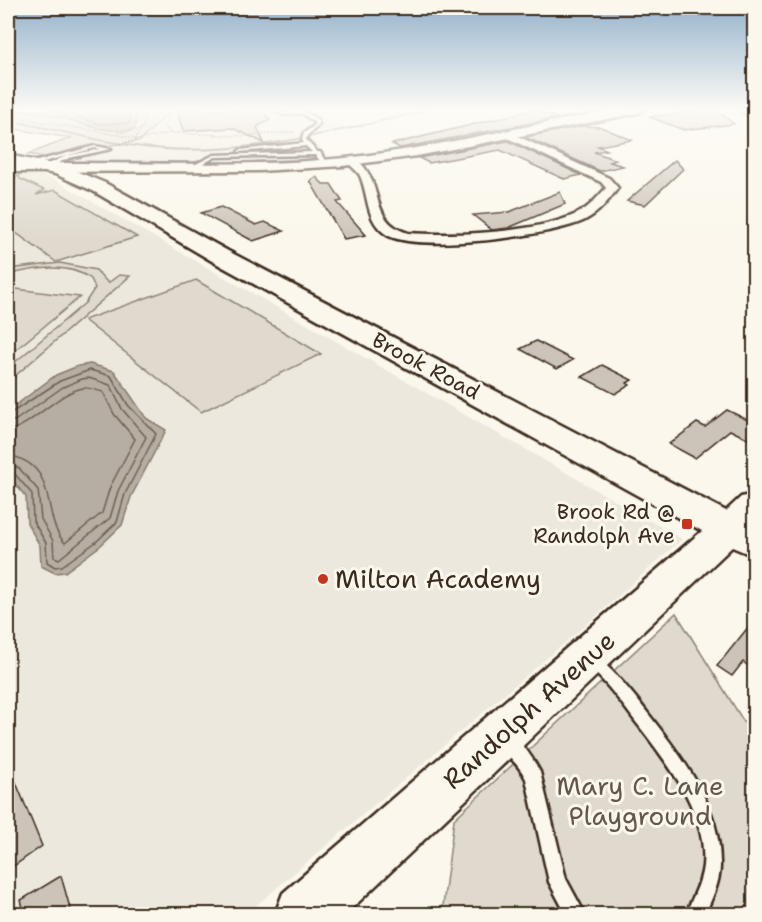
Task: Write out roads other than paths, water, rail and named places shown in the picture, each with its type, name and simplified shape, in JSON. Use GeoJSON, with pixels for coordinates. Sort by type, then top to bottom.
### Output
{"type":"FeatureCollection","features":[{"type":"Feature","properties":{"kind":"main road","name":"Brook Road"},"geometry":{"type":"LineString","coordinates":[[8,158],[50,164],[96,176],[230,261],[746,526]]}},
{"type":"Feature","properties":{"kind":"main road","name":"Randolph Avenue"},"geometry":{"type":"LineString","coordinates":[[304,915],[587,657],[746,526]]}},
{"type":"Feature","properties":{"kind":"street"},"geometry":{"type":"LineString","coordinates":[[96,176],[322,158],[352,161],[395,153]]}},
{"type":"Feature","properties":{"kind":"street"},"geometry":{"type":"LineString","coordinates":[[352,161],[367,179],[371,204],[384,225],[399,236],[418,240],[502,232],[570,221],[589,212],[612,188],[605,180],[547,153]]}},
{"type":"Feature","properties":{"kind":"street"},"geometry":{"type":"LineString","coordinates":[[8,168],[50,164]]}},
{"type":"Feature","properties":{"kind":"lane"},"geometry":{"type":"LineString","coordinates":[[50,164],[88,153]]}},
{"type":"Feature","properties":{"kind":"lane"},"geometry":{"type":"LineString","coordinates":[[192,168],[214,156],[229,153]]}},
{"type":"Feature","properties":{"kind":"lane"},"geometry":{"type":"LineString","coordinates":[[318,153],[322,158]]}},
{"type":"Feature","properties":{"kind":"lane"},"geometry":{"type":"LineString","coordinates":[[214,156],[322,158]]}},
{"type":"Feature","properties":{"kind":"lane"},"geometry":{"type":"LineString","coordinates":[[50,164],[69,157]]}},
{"type":"Feature","properties":{"kind":"lane"},"geometry":{"type":"LineString","coordinates":[[587,657],[621,690],[678,765],[698,800],[709,833],[710,866],[707,887],[695,915]]}},
{"type":"Feature","properties":{"kind":"lane"},"geometry":{"type":"LineString","coordinates":[[501,735],[523,759],[534,778],[558,882],[576,915]]}},
{"type":"Feature","properties":{"kind":"water"},"geometry":{"type":"Polygon","coordinates":[[[90,364],[114,371],[146,418],[166,430],[131,497],[122,525],[100,546],[65,572],[55,573],[41,566],[40,546],[27,523],[26,497],[8,475],[8,411],[56,375],[90,364]]]}},
{"type":"Feature","properties":{"kind":"place","name":"Brook Rd @ Randolph Ave"},"geometry":{"type":"Point","coordinates":[687,524]}},
{"type":"Feature","properties":{"kind":"place","name":"Milton Academy"},"geometry":{"type":"Point","coordinates":[323,579]}},
{"type":"Feature","properties":{"kind":"park label","name":"Mary C. Lane Playground"},"geometry":{"type":"Point","coordinates":[640,801]}}]}
